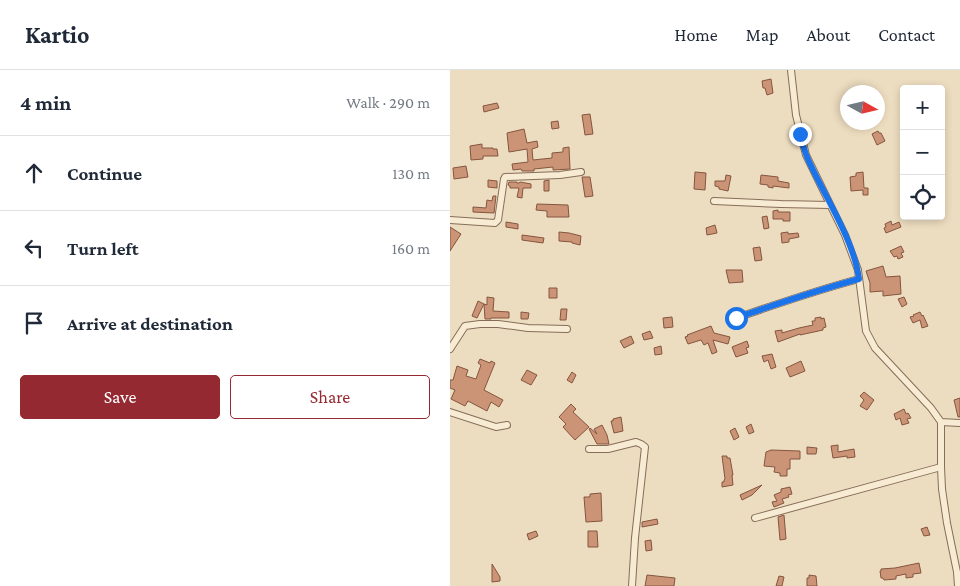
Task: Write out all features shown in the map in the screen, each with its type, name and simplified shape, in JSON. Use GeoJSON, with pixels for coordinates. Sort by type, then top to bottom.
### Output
{"type":"FeatureCollection","features":[{"type":"Feature","properties":{"kind":"street"},"geometry":{"type":"LineString","coordinates":[[790,70],[796,115],[806,155],[848,242],[858,270],[865,328],[875,348],[931,408],[941,422],[941,467],[947,523],[958,586]]}},
{"type":"Feature","properties":{"kind":"street"},"geometry":{"type":"LineString","coordinates":[[450,220],[496,223],[505,177],[560,175],[580,172]]}},
{"type":"Feature","properties":{"kind":"street"},"geometry":{"type":"LineString","coordinates":[[714,201],[830,205]]}},
{"type":"Feature","properties":{"kind":"street"},"geometry":{"type":"LineString","coordinates":[[736,318],[859,279]]}},
{"type":"Feature","properties":{"kind":"street"},"geometry":{"type":"LineString","coordinates":[[450,348],[465,326],[498,324],[568,330]]}},
{"type":"Feature","properties":{"kind":"street"},"geometry":{"type":"LineString","coordinates":[[450,412],[496,427],[507,425]]}},
{"type":"Feature","properties":{"kind":"street"},"geometry":{"type":"LineString","coordinates":[[941,422],[960,423]]}},
{"type":"Feature","properties":{"kind":"street"},"geometry":{"type":"LineString","coordinates":[[589,449],[608,449],[636,442],[644,448],[632,586]]}},
{"type":"Feature","properties":{"kind":"street"},"geometry":{"type":"LineString","coordinates":[[755,518],[941,467]]}},
{"type":"Feature","properties":{"kind":"building"},"geometry":{"type":"Polygon","coordinates":[[[771,79],[773,93],[767,95],[762,81],[771,79]]]}},
{"type":"Feature","properties":{"kind":"building"},"geometry":{"type":"Polygon","coordinates":[[[497,103],[499,108],[484,112],[483,106],[497,103]]]}},
{"type":"Feature","properties":{"kind":"building"},"geometry":{"type":"Polygon","coordinates":[[[590,114],[593,134],[585,135],[582,115],[590,114]]]}},
{"type":"Feature","properties":{"kind":"building"},"geometry":{"type":"Polygon","coordinates":[[[558,121],[559,128],[552,129],[551,122],[558,121]]]}},
{"type":"Feature","properties":{"kind":"building"},"geometry":{"type":"Polygon","coordinates":[[[524,129],[527,143],[537,141],[538,147],[532,149],[533,160],[552,158],[552,153],[563,152],[563,148],[569,147],[570,169],[553,170],[553,167],[534,169],[534,171],[513,170],[512,164],[528,162],[527,149],[509,152],[507,133],[524,129]]]}},
{"type":"Feature","properties":{"kind":"building"},"geometry":{"type":"Polygon","coordinates":[[[878,131],[885,141],[877,145],[872,134],[878,131]]]}},
{"type":"Feature","properties":{"kind":"building"},"geometry":{"type":"Polygon","coordinates":[[[482,144],[482,148],[497,149],[498,156],[483,156],[483,159],[471,160],[470,146],[482,144]]]}},
{"type":"Feature","properties":{"kind":"building"},"geometry":{"type":"Polygon","coordinates":[[[466,166],[468,177],[454,179],[453,168],[466,166]]]}},
{"type":"Feature","properties":{"kind":"building"},"geometry":{"type":"Polygon","coordinates":[[[695,172],[706,173],[705,190],[694,189],[695,172]]]}},
{"type":"Feature","properties":{"kind":"building"},"geometry":{"type":"Polygon","coordinates":[[[863,172],[864,188],[868,188],[868,195],[863,195],[863,190],[851,191],[850,177],[856,176],[856,173],[863,172]]]}},
{"type":"Feature","properties":{"kind":"building"},"geometry":{"type":"Polygon","coordinates":[[[726,175],[731,176],[728,191],[715,186],[715,181],[725,181],[726,175]]]}},
{"type":"Feature","properties":{"kind":"building"},"geometry":{"type":"Polygon","coordinates":[[[761,175],[778,177],[778,181],[789,183],[789,188],[773,186],[773,188],[760,184],[761,175]]]}},
{"type":"Feature","properties":{"kind":"building"},"geometry":{"type":"Polygon","coordinates":[[[582,177],[590,177],[593,196],[585,197],[582,177]]]}},
{"type":"Feature","properties":{"kind":"building"},"geometry":{"type":"Polygon","coordinates":[[[488,180],[497,181],[497,188],[488,187],[488,180]]]}},
{"type":"Feature","properties":{"kind":"building"},"geometry":{"type":"Polygon","coordinates":[[[549,180],[549,191],[544,191],[544,181],[549,180]]]}},
{"type":"Feature","properties":{"kind":"building"},"geometry":{"type":"Polygon","coordinates":[[[509,182],[531,184],[531,188],[523,188],[522,198],[517,197],[519,188],[510,188],[509,182]]]}},
{"type":"Feature","properties":{"kind":"building"},"geometry":{"type":"Polygon","coordinates":[[[493,196],[496,196],[494,213],[473,212],[473,207],[486,208],[487,200],[492,201],[493,196]]]}},
{"type":"Feature","properties":{"kind":"building"},"geometry":{"type":"Polygon","coordinates":[[[537,204],[568,205],[569,217],[547,217],[547,211],[536,210],[537,204]]]}},
{"type":"Feature","properties":{"kind":"building"},"geometry":{"type":"Polygon","coordinates":[[[778,210],[778,212],[790,212],[790,221],[773,219],[773,211],[778,210]]]}},
{"type":"Feature","properties":{"kind":"building"},"geometry":{"type":"Polygon","coordinates":[[[767,216],[769,228],[764,229],[762,217],[767,216]]]}},
{"type":"Feature","properties":{"kind":"building"},"geometry":{"type":"Polygon","coordinates":[[[891,221],[892,225],[899,222],[901,227],[886,233],[885,224],[891,221]]]}},
{"type":"Feature","properties":{"kind":"building"},"geometry":{"type":"Polygon","coordinates":[[[506,222],[518,224],[518,229],[506,227],[506,222]]]}},
{"type":"Feature","properties":{"kind":"building"},"geometry":{"type":"Polygon","coordinates":[[[715,225],[717,233],[707,235],[706,228],[715,225]]]}},
{"type":"Feature","properties":{"kind":"building"},"geometry":{"type":"Polygon","coordinates":[[[450,227],[461,234],[450,251],[450,227]]]}},
{"type":"Feature","properties":{"kind":"building"},"geometry":{"type":"Polygon","coordinates":[[[559,232],[581,236],[580,245],[559,241],[559,232]]]}},
{"type":"Feature","properties":{"kind":"building"},"geometry":{"type":"Polygon","coordinates":[[[788,232],[788,234],[798,233],[799,237],[782,243],[781,233],[788,232]]]}},
{"type":"Feature","properties":{"kind":"building"},"geometry":{"type":"Polygon","coordinates":[[[522,235],[544,238],[543,243],[522,240],[522,235]]]}},
{"type":"Feature","properties":{"kind":"building"},"geometry":{"type":"Polygon","coordinates":[[[901,246],[904,252],[901,253],[903,257],[898,259],[890,251],[901,246]]]}},
{"type":"Feature","properties":{"kind":"building"},"geometry":{"type":"Polygon","coordinates":[[[760,247],[762,260],[755,261],[753,248],[760,247]]]}},
{"type":"Feature","properties":{"kind":"building"},"geometry":{"type":"Polygon","coordinates":[[[883,266],[886,277],[900,276],[901,294],[883,296],[883,291],[870,292],[870,283],[866,271],[883,266]]]}},
{"type":"Feature","properties":{"kind":"building"},"geometry":{"type":"Polygon","coordinates":[[[726,270],[742,270],[743,282],[729,283],[726,270]]]}},
{"type":"Feature","properties":{"kind":"building"},"geometry":{"type":"Polygon","coordinates":[[[549,288],[557,288],[557,298],[549,298],[549,288]]]}},
{"type":"Feature","properties":{"kind":"building"},"geometry":{"type":"Polygon","coordinates":[[[487,297],[494,298],[493,311],[509,312],[509,318],[485,319],[484,304],[487,305],[487,297]]]}},
{"type":"Feature","properties":{"kind":"building"},"geometry":{"type":"Polygon","coordinates":[[[904,297],[907,304],[902,307],[898,299],[904,297]]]}},
{"type":"Feature","properties":{"kind":"building"},"geometry":{"type":"Polygon","coordinates":[[[478,301],[484,304],[477,318],[472,316],[478,301]]]}},
{"type":"Feature","properties":{"kind":"building"},"geometry":{"type":"Polygon","coordinates":[[[561,309],[567,309],[566,320],[560,320],[561,309]]]}},
{"type":"Feature","properties":{"kind":"building"},"geometry":{"type":"Polygon","coordinates":[[[521,312],[529,313],[528,319],[521,319],[521,312]]]}},
{"type":"Feature","properties":{"kind":"building"},"geometry":{"type":"Polygon","coordinates":[[[920,312],[928,326],[922,328],[920,320],[913,323],[910,317],[920,312]]]}},
{"type":"Feature","properties":{"kind":"building"},"geometry":{"type":"Polygon","coordinates":[[[672,317],[673,327],[664,328],[663,318],[672,317]]]}},
{"type":"Feature","properties":{"kind":"building"},"geometry":{"type":"Polygon","coordinates":[[[821,317],[821,319],[824,318],[826,327],[823,330],[800,334],[778,342],[775,331],[782,330],[782,333],[813,325],[812,321],[815,321],[815,318],[821,317]]]}},
{"type":"Feature","properties":{"kind":"building"},"geometry":{"type":"Polygon","coordinates":[[[711,326],[714,333],[730,337],[728,344],[713,340],[717,352],[712,354],[708,343],[704,345],[701,340],[688,344],[685,337],[687,335],[711,326]]]}},
{"type":"Feature","properties":{"kind":"building"},"geometry":{"type":"Polygon","coordinates":[[[650,331],[653,338],[644,340],[642,334],[650,331]]]}},
{"type":"Feature","properties":{"kind":"building"},"geometry":{"type":"Polygon","coordinates":[[[631,336],[634,343],[624,348],[620,341],[631,336]]]}},
{"type":"Feature","properties":{"kind":"building"},"geometry":{"type":"Polygon","coordinates":[[[747,341],[749,347],[746,348],[748,353],[736,357],[732,347],[747,341]]]}},
{"type":"Feature","properties":{"kind":"building"},"geometry":{"type":"Polygon","coordinates":[[[661,346],[662,354],[655,355],[654,348],[661,346]]]}},
{"type":"Feature","properties":{"kind":"building"},"geometry":{"type":"Polygon","coordinates":[[[772,354],[776,367],[771,369],[768,360],[764,362],[762,356],[772,354]]]}},
{"type":"Feature","properties":{"kind":"building"},"geometry":{"type":"Polygon","coordinates":[[[480,359],[495,363],[484,390],[503,400],[499,407],[491,402],[487,411],[468,401],[465,406],[451,399],[455,390],[450,388],[450,380],[453,380],[457,366],[468,370],[466,376],[476,379],[481,365],[478,363],[480,359]]]}},
{"type":"Feature","properties":{"kind":"building"},"geometry":{"type":"Polygon","coordinates":[[[801,361],[805,371],[790,377],[786,368],[801,361]]]}},
{"type":"Feature","properties":{"kind":"building"},"geometry":{"type":"Polygon","coordinates":[[[527,370],[537,375],[531,385],[521,380],[527,370]]]}},
{"type":"Feature","properties":{"kind":"building"},"geometry":{"type":"Polygon","coordinates":[[[572,372],[576,375],[572,383],[567,380],[572,372]]]}},
{"type":"Feature","properties":{"kind":"building"},"geometry":{"type":"Polygon","coordinates":[[[864,392],[874,400],[867,410],[860,406],[864,400],[860,396],[864,392]]]}},
{"type":"Feature","properties":{"kind":"building"},"geometry":{"type":"Polygon","coordinates":[[[960,398],[960,417],[958,417],[954,400],[960,398]]]}},
{"type":"Feature","properties":{"kind":"building"},"geometry":{"type":"Polygon","coordinates":[[[571,404],[576,409],[573,412],[589,427],[575,440],[563,427],[566,424],[559,417],[571,404]]]}},
{"type":"Feature","properties":{"kind":"building"},"geometry":{"type":"Polygon","coordinates":[[[904,409],[911,418],[907,419],[909,423],[902,425],[900,418],[896,420],[894,414],[904,409]]]}},
{"type":"Feature","properties":{"kind":"building"},"geometry":{"type":"Polygon","coordinates":[[[621,417],[623,431],[614,433],[611,421],[621,417]]]}},
{"type":"Feature","properties":{"kind":"building"},"geometry":{"type":"Polygon","coordinates":[[[751,424],[754,432],[749,434],[746,427],[751,424]]]}},
{"type":"Feature","properties":{"kind":"building"},"geometry":{"type":"Polygon","coordinates":[[[602,425],[609,444],[597,444],[589,429],[597,434],[594,429],[602,425]]]}},
{"type":"Feature","properties":{"kind":"building"},"geometry":{"type":"Polygon","coordinates":[[[735,428],[739,437],[734,440],[730,431],[735,428]]]}},
{"type":"Feature","properties":{"kind":"building"},"geometry":{"type":"Polygon","coordinates":[[[838,445],[838,452],[854,449],[855,457],[833,458],[831,446],[838,445]]]}},
{"type":"Feature","properties":{"kind":"building"},"geometry":{"type":"Polygon","coordinates":[[[807,447],[817,448],[816,454],[807,454],[807,447]]]}},
{"type":"Feature","properties":{"kind":"building"},"geometry":{"type":"Polygon","coordinates":[[[771,450],[800,451],[800,459],[790,459],[790,469],[787,469],[787,476],[780,476],[780,473],[774,472],[775,467],[764,466],[766,452],[771,450]]]}},
{"type":"Feature","properties":{"kind":"building"},"geometry":{"type":"Polygon","coordinates":[[[722,456],[730,458],[733,485],[722,487],[722,482],[725,479],[722,456]]]}},
{"type":"Feature","properties":{"kind":"building"},"geometry":{"type":"Polygon","coordinates":[[[762,485],[752,495],[742,500],[740,495],[762,485]]]}},
{"type":"Feature","properties":{"kind":"building"},"geometry":{"type":"Polygon","coordinates":[[[790,487],[792,494],[782,499],[784,503],[774,507],[772,502],[777,501],[774,495],[781,492],[781,489],[790,487]]]}},
{"type":"Feature","properties":{"kind":"building"},"geometry":{"type":"Polygon","coordinates":[[[601,493],[602,521],[586,522],[584,497],[590,497],[590,494],[601,493]]]}},
{"type":"Feature","properties":{"kind":"building"},"geometry":{"type":"Polygon","coordinates":[[[784,515],[786,539],[780,540],[778,517],[784,515]]]}},
{"type":"Feature","properties":{"kind":"building"},"geometry":{"type":"Polygon","coordinates":[[[657,519],[658,524],[642,527],[642,522],[657,519]]]}},
{"type":"Feature","properties":{"kind":"building"},"geometry":{"type":"Polygon","coordinates":[[[927,527],[930,535],[924,536],[921,529],[927,527]]]}},
{"type":"Feature","properties":{"kind":"building"},"geometry":{"type":"Polygon","coordinates":[[[536,531],[538,536],[529,540],[527,534],[536,531]]]}},
{"type":"Feature","properties":{"kind":"building"},"geometry":{"type":"Polygon","coordinates":[[[588,531],[597,531],[598,547],[588,547],[588,531]]]}},
{"type":"Feature","properties":{"kind":"building"},"geometry":{"type":"Polygon","coordinates":[[[651,540],[652,550],[646,551],[645,541],[651,540]]]}},
{"type":"Feature","properties":{"kind":"building"},"geometry":{"type":"Polygon","coordinates":[[[919,563],[921,573],[913,574],[913,577],[906,578],[906,574],[896,576],[896,579],[884,580],[881,578],[881,569],[919,563]]]}},
{"type":"Feature","properties":{"kind":"building"},"geometry":{"type":"Polygon","coordinates":[[[492,564],[500,577],[500,581],[492,582],[492,564]]]}},
{"type":"Feature","properties":{"kind":"building"},"geometry":{"type":"Polygon","coordinates":[[[647,575],[675,578],[674,586],[645,586],[647,575]]]}},
{"type":"Feature","properties":{"kind":"building"},"geometry":{"type":"Polygon","coordinates":[[[809,575],[816,576],[817,586],[807,586],[809,575]]]}},
{"type":"Feature","properties":{"kind":"building"},"geometry":{"type":"Polygon","coordinates":[[[779,576],[784,577],[782,586],[776,586],[779,576]]]}},
{"type":"Feature","properties":{"kind":"route"},"geometry":{"type":"LineString","coordinates":[[736,318],[859,279],[854,257],[806,155],[800,134]]}}]}
